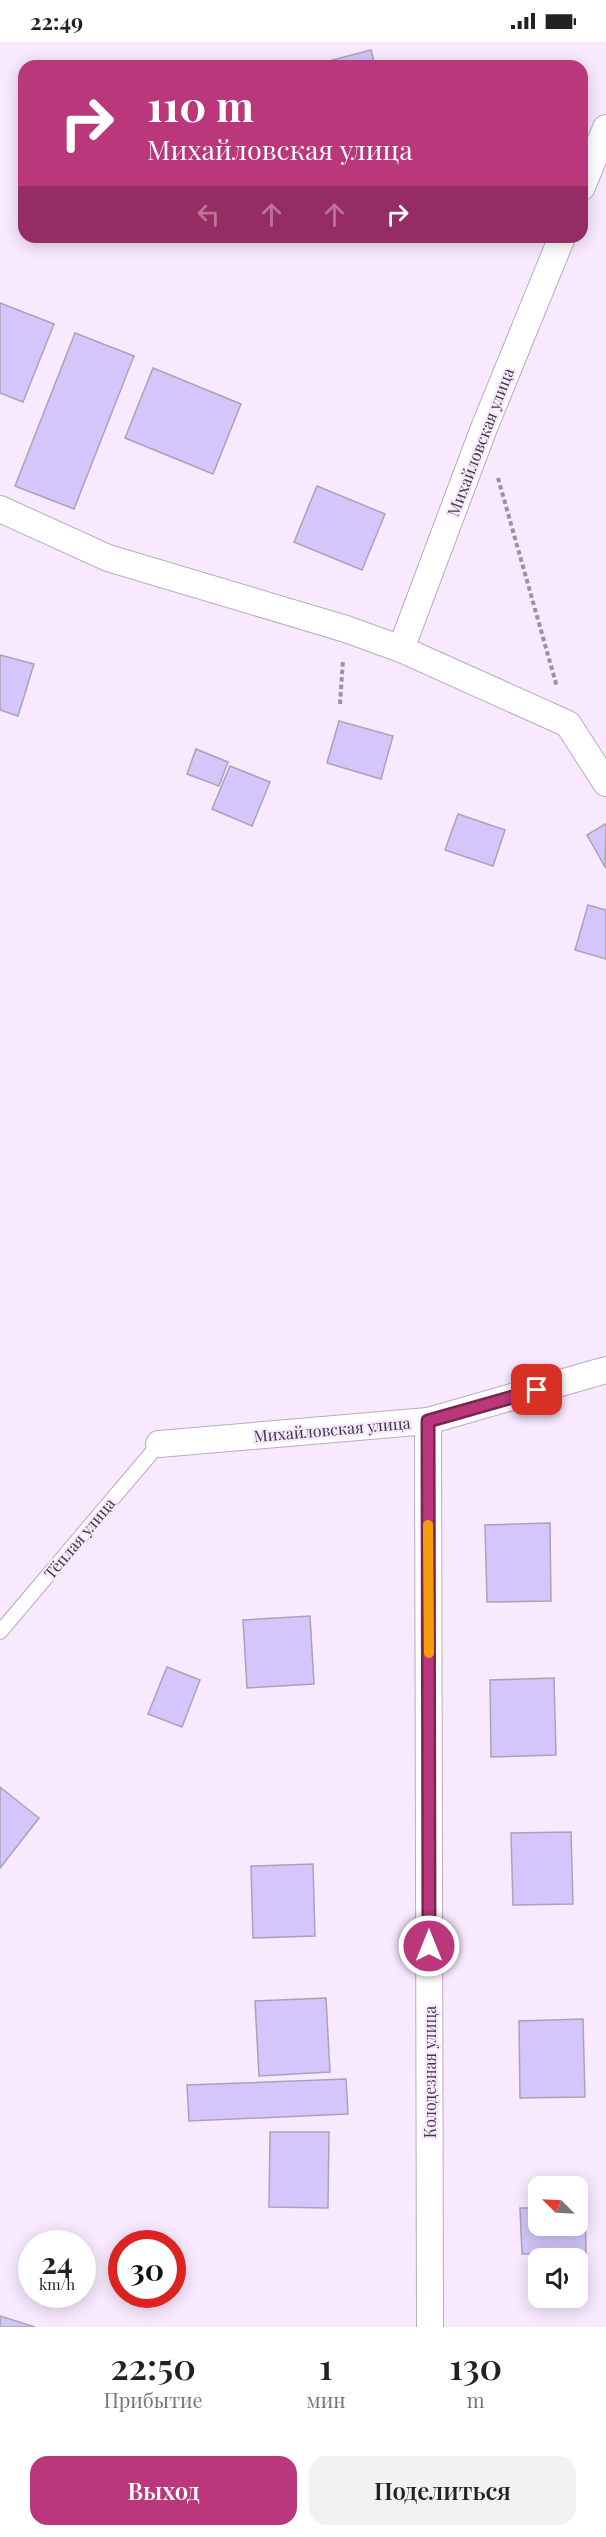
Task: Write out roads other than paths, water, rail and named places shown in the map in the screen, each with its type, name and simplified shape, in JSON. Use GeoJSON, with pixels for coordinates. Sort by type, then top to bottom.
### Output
{"type":"FeatureCollection","features":[{"type":"Feature","properties":{"kind":"street"},"geometry":{"type":"LineString","coordinates":[[588,172],[606,128]]}},
{"type":"Feature","properties":{"kind":"street","name":"Михайловская улица"},"geometry":{"type":"LineString","coordinates":[[401,649],[484,428],[560,243]]}},
{"type":"Feature","properties":{"kind":"street"},"geometry":{"type":"LineString","coordinates":[[0,509],[108,558],[346,629],[401,649],[568,724],[606,783]]}},
{"type":"Feature","properties":{"kind":"street","name":"Михайловская улица"},"geometry":{"type":"LineString","coordinates":[[159,1444],[428,1421],[606,1370]]}},
{"type":"Feature","properties":{"kind":"street","name":"Колодезная улица"},"geometry":{"type":"LineString","coordinates":[[428,1421],[430,2327]]}},
{"type":"Feature","properties":{"kind":"lane","name":"Тёплая улица"},"geometry":{"type":"LineString","coordinates":[[0,1632],[159,1444]]}}]}
